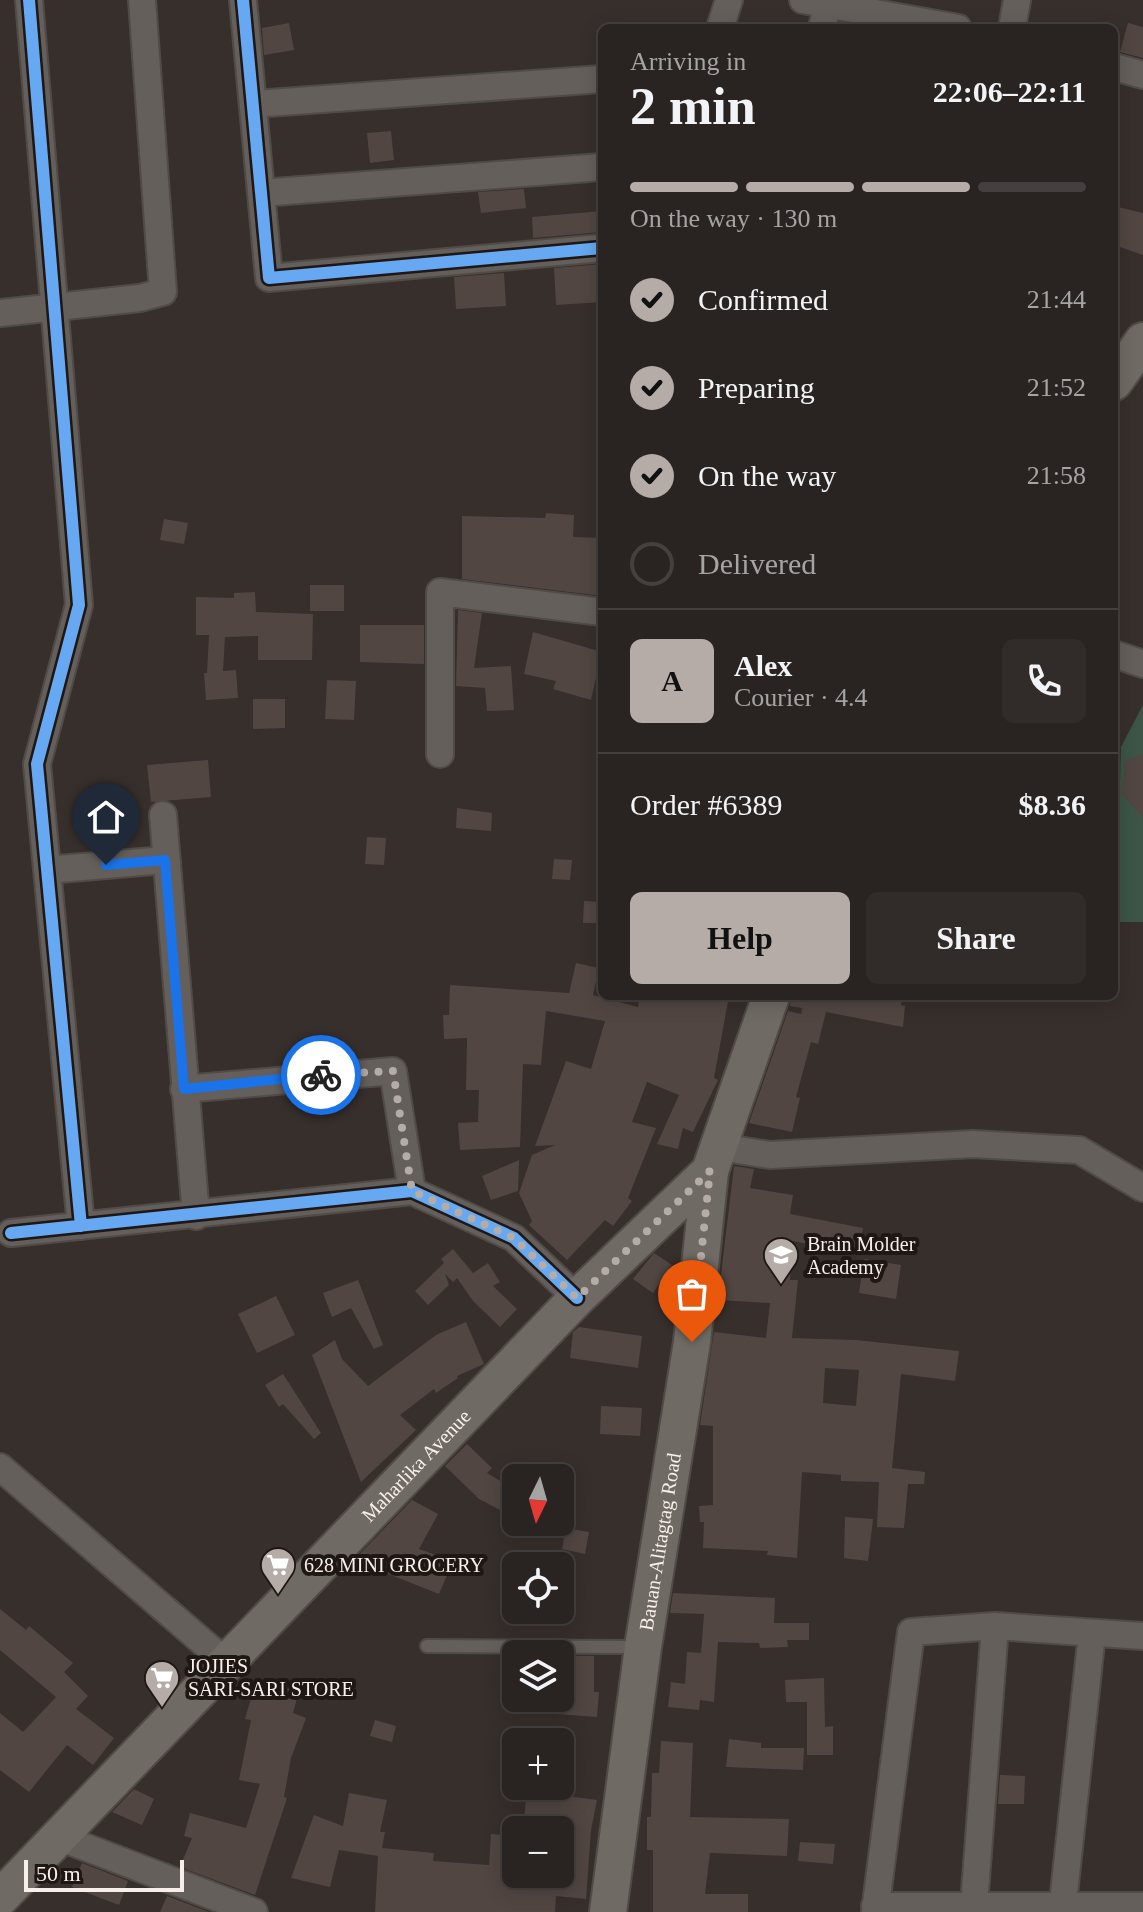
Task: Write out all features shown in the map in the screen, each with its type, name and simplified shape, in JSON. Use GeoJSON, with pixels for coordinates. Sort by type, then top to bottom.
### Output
{"type":"FeatureCollection","features":[{"type":"Feature","properties":{"kind":"main road"},"geometry":{"type":"LineString","coordinates":[[1118,376],[1143,341]]}},
{"type":"Feature","properties":{"kind":"main road","name":"Maharlika Avenue"},"geometry":{"type":"LineString","coordinates":[[0,1898],[714,1159],[770,1000]]}},
{"type":"Feature","properties":{"kind":"main road","name":"Bauan-Alitagtag Road"},"geometry":{"type":"LineString","coordinates":[[608,1912],[643,1647],[692,1342],[714,1159]]}},
{"type":"Feature","properties":{"kind":"street"},"geometry":{"type":"LineString","coordinates":[[29,0],[79,605],[37,764],[81,1226]]}},
{"type":"Feature","properties":{"kind":"street"},"geometry":{"type":"LineString","coordinates":[[0,313],[163,292],[142,0]]}},
{"type":"Feature","properties":{"kind":"street"},"geometry":{"type":"LineString","coordinates":[[243,0],[269,278],[598,248]]}},
{"type":"Feature","properties":{"kind":"street"},"geometry":{"type":"LineString","coordinates":[[721,24],[729,0]]}},
{"type":"Feature","properties":{"kind":"street"},"geometry":{"type":"LineString","coordinates":[[1013,24],[1017,0]]}},
{"type":"Feature","properties":{"kind":"street"},"geometry":{"type":"LineString","coordinates":[[820,8],[918,16],[945,24]]}},
{"type":"Feature","properties":{"kind":"street"},"geometry":{"type":"LineString","coordinates":[[1118,68],[1143,75]]}},
{"type":"Feature","properties":{"kind":"street"},"geometry":{"type":"LineString","coordinates":[[253,104],[598,79]]}},
{"type":"Feature","properties":{"kind":"street"},"geometry":{"type":"LineString","coordinates":[[261,193],[598,167]]}},
{"type":"Feature","properties":{"kind":"street"},"geometry":{"type":"LineString","coordinates":[[440,754],[440,592],[598,612]]}},
{"type":"Feature","properties":{"kind":"street"},"geometry":{"type":"LineString","coordinates":[[1118,655],[1143,664]]}},
{"type":"Feature","properties":{"kind":"street"},"geometry":{"type":"LineString","coordinates":[[163,815],[196,1216]]}},
{"type":"Feature","properties":{"kind":"street"},"geometry":{"type":"LineString","coordinates":[[47,870],[165,860]]}},
{"type":"Feature","properties":{"kind":"street"},"geometry":{"type":"LineString","coordinates":[[184,1089],[393,1071],[412,1191]]}},
{"type":"Feature","properties":{"kind":"street"},"geometry":{"type":"LineString","coordinates":[[714,1159],[973,1144],[1079,1150],[1143,1188]]}},
{"type":"Feature","properties":{"kind":"street"},"geometry":{"type":"LineString","coordinates":[[11,1233],[412,1191],[514,1238],[577,1298]]}},
{"type":"Feature","properties":{"kind":"street"},"geometry":{"type":"LineString","coordinates":[[0,1467],[227,1663]]}},
{"type":"Feature","properties":{"kind":"street"},"geometry":{"type":"LineString","coordinates":[[974,1905],[995,1626]]}},
{"type":"Feature","properties":{"kind":"street"},"geometry":{"type":"LineString","coordinates":[[1143,1636],[995,1626],[911,1632],[875,1909],[974,1905],[1063,1909],[1143,1906]]}},
{"type":"Feature","properties":{"kind":"street"},"geometry":{"type":"LineString","coordinates":[[1063,1909],[1092,1633]]}},
{"type":"Feature","properties":{"kind":"street"},"geometry":{"type":"LineString","coordinates":[[59,1837],[254,1912]]}},
{"type":"Feature","properties":{"kind":"lane"},"geometry":{"type":"LineString","coordinates":[[427,1646],[643,1647]]}},
{"type":"Feature","properties":{"kind":"green space"},"geometry":{"type":"Polygon","coordinates":[[[1143,705],[1143,922],[1118,922],[1121,747],[1143,705]]]}},
{"type":"Feature","properties":{"kind":"building"},"geometry":{"type":"Polygon","coordinates":[[[289,23],[294,50],[264,55],[262,28],[289,23]]]}},
{"type":"Feature","properties":{"kind":"building"},"geometry":{"type":"Polygon","coordinates":[[[1128,23],[1143,27],[1143,58],[1120,52],[1128,23]]]}},
{"type":"Feature","properties":{"kind":"building"},"geometry":{"type":"Polygon","coordinates":[[[391,131],[394,160],[370,163],[367,133],[391,131]]]}},
{"type":"Feature","properties":{"kind":"building"},"geometry":{"type":"Polygon","coordinates":[[[524,189],[526,208],[481,213],[478,192],[524,189]]]}},
{"type":"Feature","properties":{"kind":"building"},"geometry":{"type":"Polygon","coordinates":[[[1118,207],[1143,213],[1143,255],[1118,246],[1118,207]]]}},
{"type":"Feature","properties":{"kind":"building"},"geometry":{"type":"Polygon","coordinates":[[[598,211],[598,232],[533,238],[532,217],[598,211]]]}},
{"type":"Feature","properties":{"kind":"building"},"geometry":{"type":"Polygon","coordinates":[[[598,264],[598,302],[556,305],[554,268],[598,264]]]}},
{"type":"Feature","properties":{"kind":"building"},"geometry":{"type":"Polygon","coordinates":[[[504,273],[506,306],[456,309],[454,277],[504,273]]]}},
{"type":"Feature","properties":{"kind":"building"},"geometry":{"type":"Polygon","coordinates":[[[546,513],[574,515],[573,537],[598,538],[598,596],[462,579],[462,516],[545,518],[546,513]]]}},
{"type":"Feature","properties":{"kind":"building"},"geometry":{"type":"Polygon","coordinates":[[[164,519],[188,523],[184,544],[160,540],[164,519]]]}},
{"type":"Feature","properties":{"kind":"building"},"geometry":{"type":"Polygon","coordinates":[[[310,585],[344,585],[344,611],[310,611],[310,585]]]}},
{"type":"Feature","properties":{"kind":"building"},"geometry":{"type":"Polygon","coordinates":[[[255,592],[256,612],[313,614],[312,660],[258,660],[258,636],[225,637],[223,671],[236,670],[238,698],[206,700],[204,673],[207,673],[209,635],[196,635],[196,597],[234,598],[234,593],[255,592]]]}},
{"type":"Feature","properties":{"kind":"building"},"geometry":{"type":"Polygon","coordinates":[[[458,610],[482,613],[474,668],[511,666],[514,710],[487,711],[485,688],[456,686],[458,610]]]}},
{"type":"Feature","properties":{"kind":"building"},"geometry":{"type":"Polygon","coordinates":[[[360,625],[424,625],[424,664],[360,662],[360,625]]]}},
{"type":"Feature","properties":{"kind":"building"},"geometry":{"type":"Polygon","coordinates":[[[533,632],[598,651],[598,669],[591,700],[553,689],[556,681],[524,674],[533,632]]]}},
{"type":"Feature","properties":{"kind":"building"},"geometry":{"type":"Polygon","coordinates":[[[327,680],[356,681],[354,720],[325,719],[327,680]]]}},
{"type":"Feature","properties":{"kind":"building"},"geometry":{"type":"Polygon","coordinates":[[[253,699],[285,699],[285,728],[253,729],[253,699]]]}},
{"type":"Feature","properties":{"kind":"building"},"geometry":{"type":"Polygon","coordinates":[[[1143,754],[1143,817],[1121,794],[1125,760],[1143,754]]]}},
{"type":"Feature","properties":{"kind":"building"},"geometry":{"type":"Polygon","coordinates":[[[208,760],[211,797],[151,802],[147,765],[208,760]]]}},
{"type":"Feature","properties":{"kind":"building"},"geometry":{"type":"Polygon","coordinates":[[[457,808],[492,813],[491,831],[456,828],[457,808]]]}},
{"type":"Feature","properties":{"kind":"building"},"geometry":{"type":"Polygon","coordinates":[[[367,837],[386,838],[384,865],[365,864],[367,837]]]}},
{"type":"Feature","properties":{"kind":"building"},"geometry":{"type":"Polygon","coordinates":[[[554,859],[572,860],[570,880],[552,879],[554,859]]]}},
{"type":"Feature","properties":{"kind":"building"},"geometry":{"type":"Polygon","coordinates":[[[584,901],[598,902],[598,923],[583,923],[584,901]]]}},
{"type":"Feature","properties":{"kind":"building"},"geometry":{"type":"Polygon","coordinates":[[[576,963],[598,968],[593,995],[598,996],[598,1000],[638,1007],[639,1000],[728,1000],[714,1078],[718,1080],[693,1132],[683,1128],[678,1149],[657,1144],[679,1095],[647,1082],[632,1122],[656,1128],[628,1198],[632,1201],[613,1226],[605,1220],[567,1260],[529,1225],[532,1221],[519,1193],[532,1155],[555,1145],[535,1146],[566,1061],[591,1069],[605,1021],[546,1011],[541,1065],[523,1064],[520,1147],[460,1150],[458,1123],[478,1122],[479,1090],[466,1090],[467,1038],[444,1039],[443,1015],[449,1015],[450,985],[569,993],[576,963]]]}},
{"type":"Feature","properties":{"kind":"building"},"geometry":{"type":"Polygon","coordinates":[[[791,1000],[902,1000],[901,1005],[905,1006],[903,1027],[826,1012],[818,1044],[811,1042],[796,1097],[800,1098],[792,1132],[749,1123],[788,1011],[801,1014],[802,1008],[790,1006],[791,1000]]]}},
{"type":"Feature","properties":{"kind":"building"},"geometry":{"type":"Polygon","coordinates":[[[519,1160],[518,1191],[491,1200],[482,1176],[519,1160]]]}},
{"type":"Feature","properties":{"kind":"building"},"geometry":{"type":"Polygon","coordinates":[[[734,1166],[754,1169],[750,1188],[793,1195],[790,1214],[863,1228],[858,1254],[793,1241],[790,1280],[798,1280],[792,1338],[856,1340],[959,1351],[955,1381],[901,1374],[892,1468],[925,1472],[924,1484],[908,1484],[904,1528],[877,1527],[879,1482],[841,1481],[841,1475],[802,1472],[797,1558],[767,1555],[768,1551],[703,1548],[704,1522],[700,1522],[699,1506],[713,1505],[713,1426],[700,1425],[714,1332],[766,1338],[770,1303],[718,1300],[734,1166]],[[825,1368],[823,1403],[856,1406],[859,1370],[825,1368]]]}},
{"type":"Feature","properties":{"kind":"building"},"geometry":{"type":"Polygon","coordinates":[[[453,1249],[473,1273],[488,1263],[500,1282],[493,1286],[517,1309],[500,1327],[473,1301],[457,1278],[453,1282],[445,1274],[449,1285],[428,1305],[415,1291],[444,1263],[441,1259],[453,1249]]]}},
{"type":"Feature","properties":{"kind":"building"},"geometry":{"type":"Polygon","coordinates":[[[654,1253],[672,1265],[653,1293],[633,1279],[654,1253]]]}},
{"type":"Feature","properties":{"kind":"building"},"geometry":{"type":"Polygon","coordinates":[[[864,1259],[901,1265],[896,1299],[859,1293],[864,1259]]]}},
{"type":"Feature","properties":{"kind":"building"},"geometry":{"type":"Polygon","coordinates":[[[358,1280],[383,1345],[374,1349],[351,1308],[332,1317],[323,1293],[358,1280]]]}},
{"type":"Feature","properties":{"kind":"building"},"geometry":{"type":"Polygon","coordinates":[[[276,1296],[295,1335],[257,1353],[238,1314],[276,1296]]]}},
{"type":"Feature","properties":{"kind":"building"},"geometry":{"type":"Polygon","coordinates":[[[466,1322],[484,1364],[457,1376],[436,1393],[434,1389],[400,1415],[416,1430],[361,1482],[312,1355],[335,1340],[342,1359],[368,1386],[436,1335],[466,1322]]]}},
{"type":"Feature","properties":{"kind":"building"},"geometry":{"type":"Polygon","coordinates":[[[579,1327],[642,1336],[638,1368],[570,1358],[573,1332],[579,1327]]]}},
{"type":"Feature","properties":{"kind":"building"},"geometry":{"type":"Polygon","coordinates":[[[283,1374],[321,1433],[314,1439],[283,1404],[279,1407],[265,1385],[283,1374]]]}},
{"type":"Feature","properties":{"kind":"building"},"geometry":{"type":"Polygon","coordinates":[[[601,1406],[642,1408],[640,1436],[600,1434],[601,1406]]]}},
{"type":"Feature","properties":{"kind":"building"},"geometry":{"type":"Polygon","coordinates":[[[467,1444],[492,1468],[487,1473],[502,1482],[502,1511],[479,1499],[445,1466],[467,1444]]]}},
{"type":"Feature","properties":{"kind":"building"},"geometry":{"type":"Polygon","coordinates":[[[412,1500],[438,1514],[419,1549],[447,1559],[443,1573],[447,1575],[439,1594],[376,1569],[371,1575],[353,1561],[412,1500]]]}},
{"type":"Feature","properties":{"kind":"building"},"geometry":{"type":"Polygon","coordinates":[[[845,1517],[873,1519],[868,1561],[844,1558],[845,1517]]]}},
{"type":"Feature","properties":{"kind":"building"},"geometry":{"type":"Polygon","coordinates":[[[574,1529],[589,1532],[585,1554],[562,1549],[564,1536],[574,1536],[574,1529]]]}},
{"type":"Feature","properties":{"kind":"building"},"geometry":{"type":"Polygon","coordinates":[[[673,1593],[775,1598],[774,1623],[809,1623],[809,1640],[787,1640],[788,1647],[760,1648],[759,1643],[718,1642],[714,1702],[700,1700],[699,1710],[668,1707],[671,1682],[685,1684],[687,1652],[701,1653],[704,1614],[670,1613],[673,1593]]]}},
{"type":"Feature","properties":{"kind":"building"},"geometry":{"type":"Polygon","coordinates":[[[0,1609],[26,1630],[29,1626],[73,1663],[64,1672],[88,1696],[76,1709],[114,1738],[93,1765],[67,1745],[29,1792],[0,1770],[0,1713],[23,1732],[56,1697],[0,1650],[0,1609]]]}},
{"type":"Feature","properties":{"kind":"building"},"geometry":{"type":"Polygon","coordinates":[[[574,1656],[594,1656],[594,1692],[599,1692],[597,1717],[530,1712],[574,1712],[574,1656]]]}},
{"type":"Feature","properties":{"kind":"building"},"geometry":{"type":"Polygon","coordinates":[[[257,1678],[299,1691],[293,1713],[306,1718],[291,1758],[284,1797],[287,1798],[255,1895],[180,1867],[192,1838],[184,1836],[190,1813],[246,1828],[260,1784],[239,1780],[251,1720],[245,1719],[257,1678]]]}},
{"type":"Feature","properties":{"kind":"building"},"geometry":{"type":"Polygon","coordinates":[[[824,1678],[825,1727],[833,1726],[833,1755],[807,1755],[807,1702],[786,1702],[785,1680],[824,1678]]]}},
{"type":"Feature","properties":{"kind":"building"},"geometry":{"type":"Polygon","coordinates":[[[375,1720],[396,1726],[392,1742],[370,1736],[375,1720]]]}},
{"type":"Feature","properties":{"kind":"building"},"geometry":{"type":"Polygon","coordinates":[[[729,1739],[761,1743],[761,1748],[804,1748],[803,1770],[726,1767],[729,1739]]]}},
{"type":"Feature","properties":{"kind":"building"},"geometry":{"type":"Polygon","coordinates":[[[661,1741],[693,1743],[690,1817],[789,1819],[787,1856],[710,1853],[705,1894],[748,1894],[748,1912],[653,1912],[653,1850],[647,1850],[647,1817],[651,1817],[652,1773],[659,1773],[661,1741]]]}},
{"type":"Feature","properties":{"kind":"building"},"geometry":{"type":"Polygon","coordinates":[[[1000,1775],[1025,1776],[1024,1804],[998,1804],[1000,1775]]]}},
{"type":"Feature","properties":{"kind":"building"},"geometry":{"type":"Polygon","coordinates":[[[134,1789],[154,1799],[142,1825],[112,1812],[134,1789]]]}},
{"type":"Feature","properties":{"kind":"building"},"geometry":{"type":"Polygon","coordinates":[[[349,1793],[387,1800],[380,1832],[385,1832],[382,1848],[434,1853],[433,1861],[489,1865],[491,1834],[502,1835],[502,1888],[574,1888],[574,1816],[524,1816],[526,1800],[574,1800],[574,1797],[597,1800],[591,1830],[586,1899],[556,1896],[555,1912],[375,1912],[378,1856],[339,1850],[330,1887],[291,1878],[314,1815],[343,1826],[349,1793]]]}},
{"type":"Feature","properties":{"kind":"building"},"geometry":{"type":"Polygon","coordinates":[[[800,1842],[835,1844],[833,1864],[798,1861],[800,1842]]]}},
{"type":"Feature","properties":{"kind":"building"},"geometry":{"type":"Polygon","coordinates":[[[82,1863],[128,1881],[119,1905],[72,1887],[82,1863]]]}},
{"type":"Feature","properties":{"kind":"building"},"geometry":{"type":"Polygon","coordinates":[[[167,1896],[209,1912],[160,1912],[167,1896]]]}},
{"type":"Feature","properties":{"kind":"cycle path"},"geometry":{"type":"LineString","coordinates":[[29,0],[79,605],[37,764],[81,1226]]}},
{"type":"Feature","properties":{"kind":"cycle path"},"geometry":{"type":"LineString","coordinates":[[243,0],[269,278],[598,248]]}},
{"type":"Feature","properties":{"kind":"cycle path"},"geometry":{"type":"LineString","coordinates":[[11,1233],[412,1191],[514,1238],[577,1298]]}},
{"type":"Feature","properties":{"kind":"way so far"},"geometry":{"type":"LineString","coordinates":[[321,1075],[393,1071],[398,1086],[412,1191],[514,1238],[577,1298],[710,1171],[692,1342]]}},
{"type":"Feature","properties":{"kind":"place","name":"Brain Molder Academy"},"geometry":{"type":"Point","coordinates":[781,1286]}},
{"type":"Feature","properties":{"kind":"place","name":"628 MINI GROCERY"},"geometry":{"type":"Point","coordinates":[278,1596]}},
{"type":"Feature","properties":{"kind":"place","name":"JOJIES SARI-SARI STORE"},"geometry":{"type":"Point","coordinates":[162,1709]}},
{"type":"Feature","properties":{"kind":"route"},"geometry":{"type":"LineString","coordinates":[[106,865],[165,860],[184,1089],[321,1075]]}}]}
